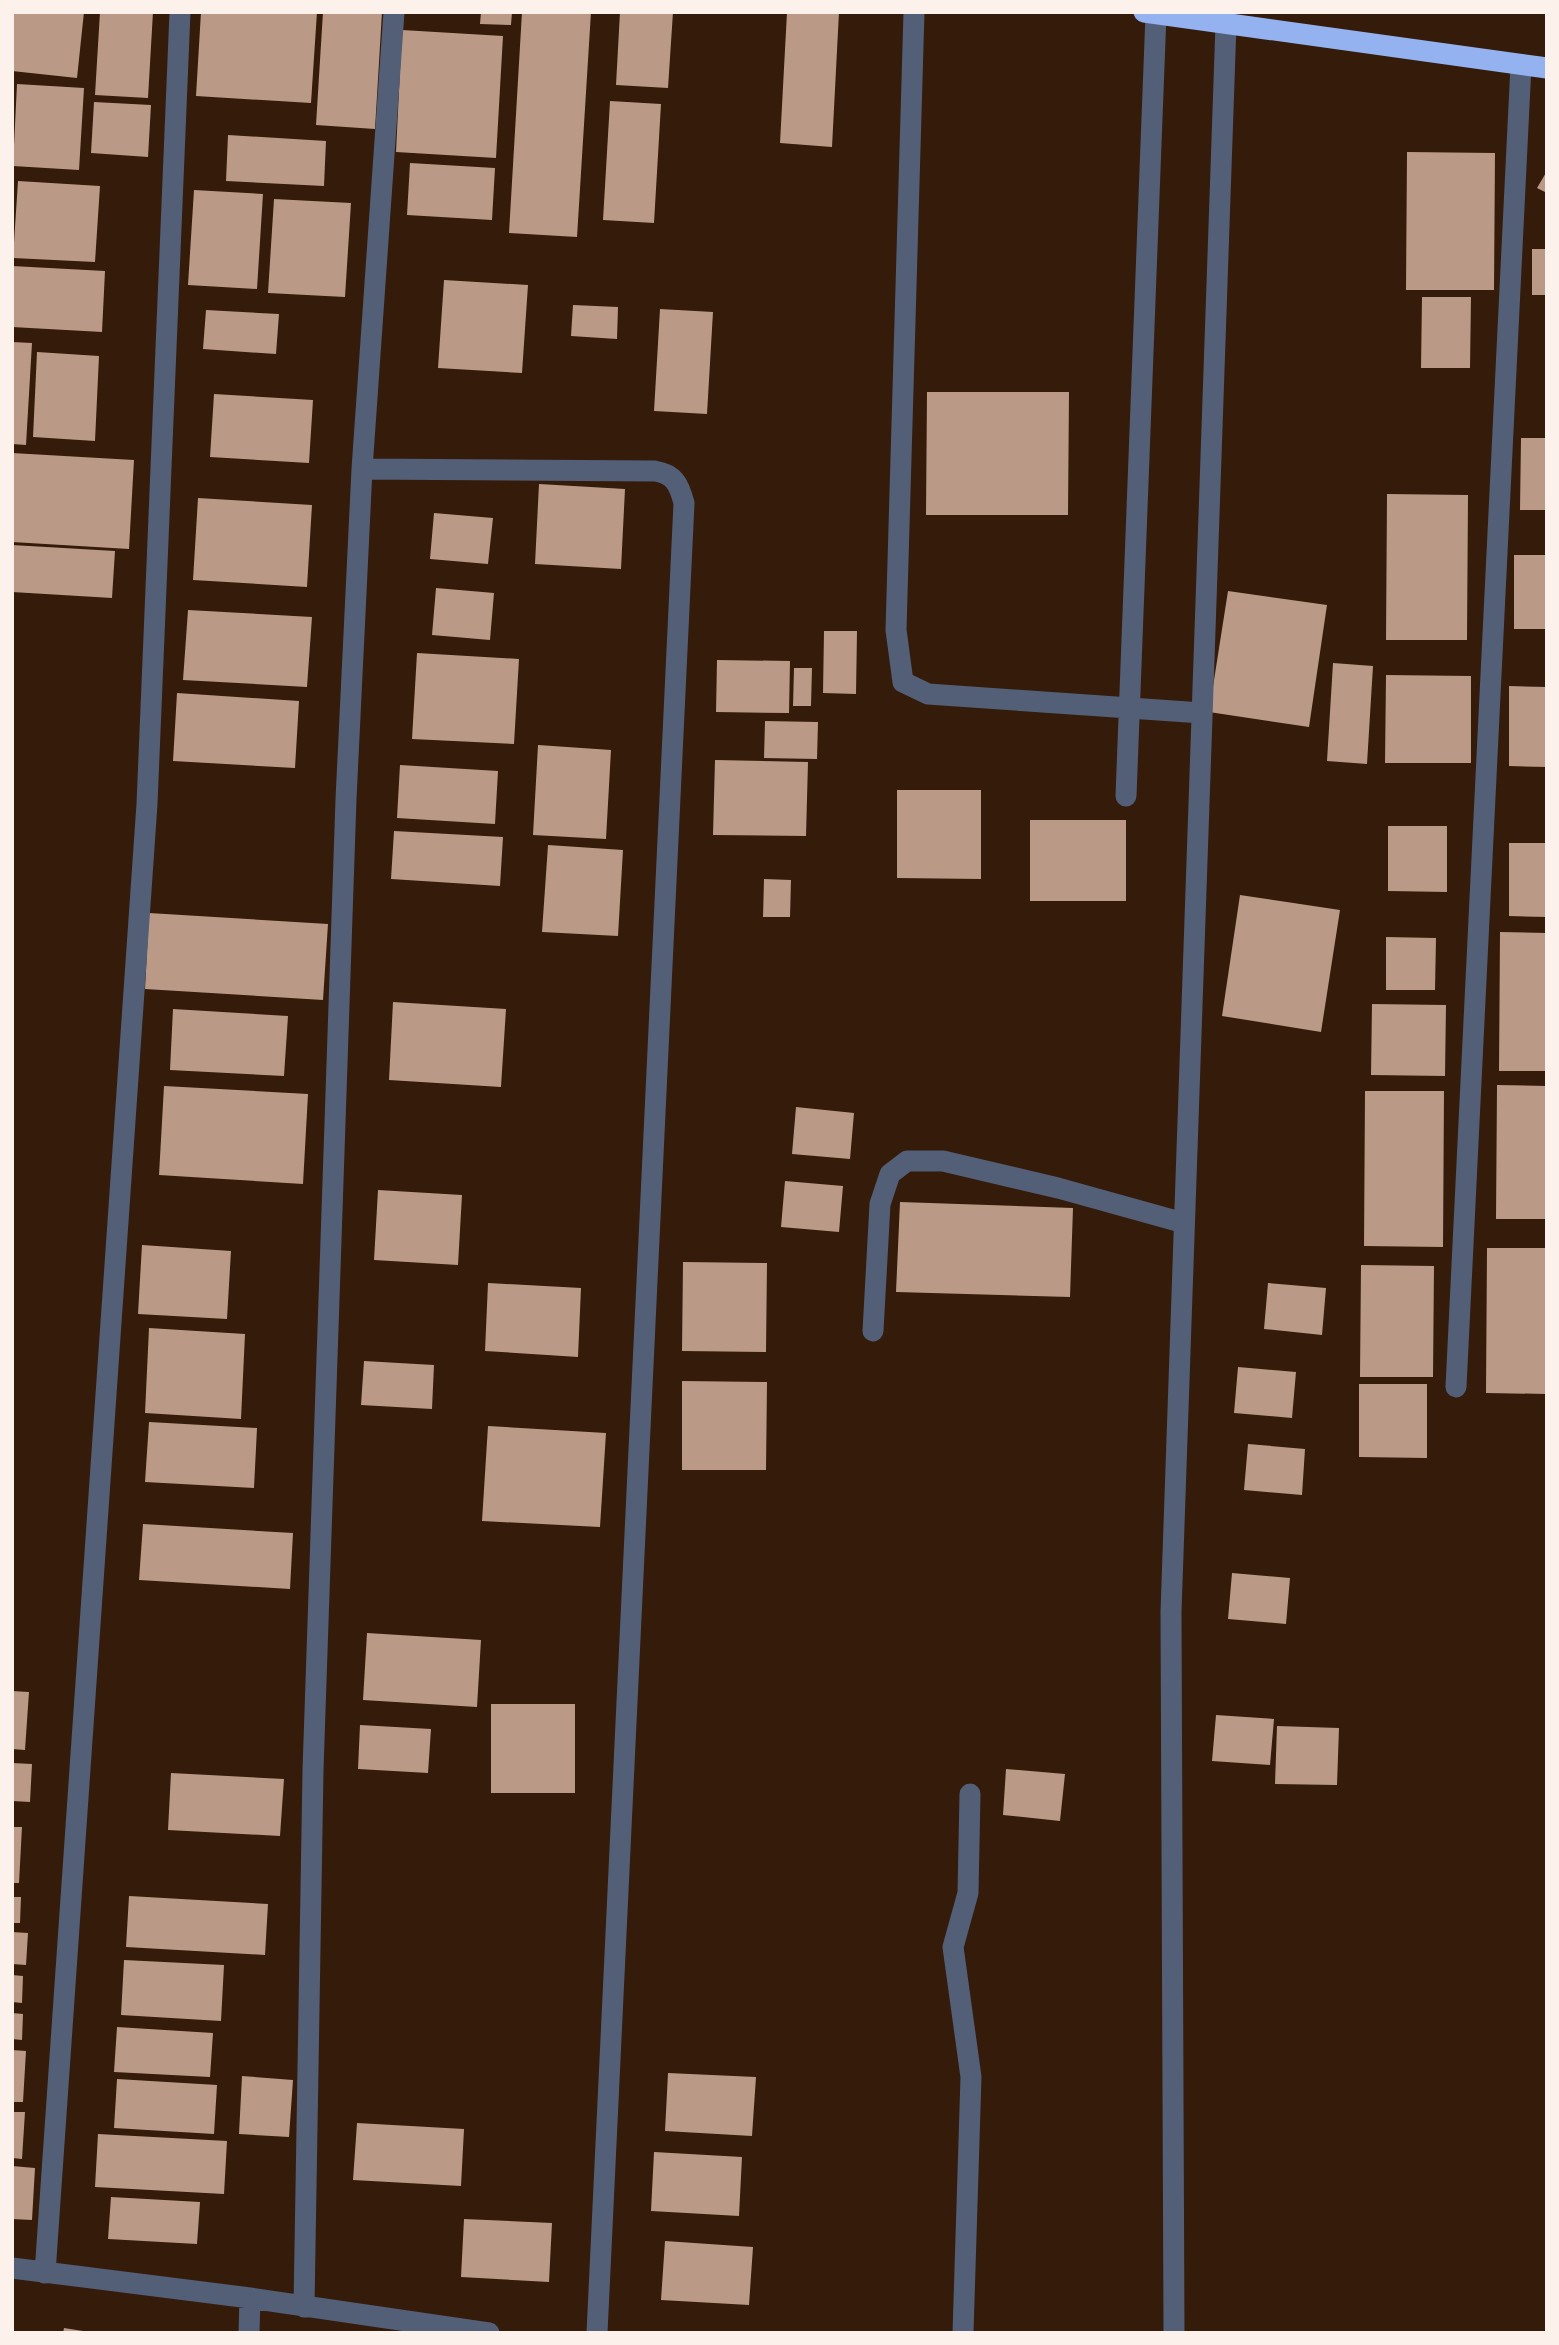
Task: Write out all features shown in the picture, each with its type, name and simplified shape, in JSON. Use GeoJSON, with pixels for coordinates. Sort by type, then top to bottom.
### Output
{"type":"FeatureCollection","features":[{"type":"Feature","properties":{"kind":"highway"},"geometry":{"type":"LineString","coordinates":[[1150,13],[1547,68]]}},
{"type":"Feature","properties":{"kind":"street"},"geometry":{"type":"LineString","coordinates":[[45,2273],[147,804],[180,12]]}},
{"type":"Feature","properties":{"kind":"street"},"geometry":{"type":"LineString","coordinates":[[304,2306],[314,1756],[346,813],[362,469],[394,12]]}},
{"type":"Feature","properties":{"kind":"street"},"geometry":{"type":"LineString","coordinates":[[914,12],[896,630],[903,682],[929,694],[1202,713]]}},
{"type":"Feature","properties":{"kind":"street"},"geometry":{"type":"LineString","coordinates":[[1126,796],[1150,13]]}},
{"type":"Feature","properties":{"kind":"street"},"geometry":{"type":"LineString","coordinates":[[1174,2333],[1171,1612],[1226,24]]}},
{"type":"Feature","properties":{"kind":"street"},"geometry":{"type":"LineString","coordinates":[[1456,1387],[1521,65]]}},
{"type":"Feature","properties":{"kind":"street"},"geometry":{"type":"LineString","coordinates":[[362,469],[654,471],[674,478],[684,503],[597,2333]]}},
{"type":"Feature","properties":{"kind":"street"},"geometry":{"type":"LineString","coordinates":[[873,1331],[880,1204],[890,1174],[907,1161],[943,1161],[1058,1188],[1184,1223]]}},
{"type":"Feature","properties":{"kind":"street"},"geometry":{"type":"LineString","coordinates":[[963,2333],[971,2077],[953,1948],[968,1893],[970,1794]]}},
{"type":"Feature","properties":{"kind":"street"},"geometry":{"type":"LineString","coordinates":[[12,2268],[250,2298],[489,2333]]}},
{"type":"Feature","properties":{"kind":"street"},"geometry":{"type":"LineString","coordinates":[[249,2333],[250,2298]]}},
{"type":"Feature","properties":{"kind":"building"},"geometry":{"type":"Polygon","coordinates":[[[12,12],[84,12],[77,78],[12,71],[12,12]]]}},
{"type":"Feature","properties":{"kind":"building"},"geometry":{"type":"Polygon","coordinates":[[[100,12],[153,12],[148,98],[95,95],[100,12]]]}},
{"type":"Feature","properties":{"kind":"building"},"geometry":{"type":"Polygon","coordinates":[[[201,12],[317,12],[311,103],[196,96],[201,12]]]}},
{"type":"Feature","properties":{"kind":"building"},"geometry":{"type":"Polygon","coordinates":[[[323,12],[382,12],[375,129],[316,125],[323,12]]]}},
{"type":"Feature","properties":{"kind":"building"},"geometry":{"type":"Polygon","coordinates":[[[481,12],[512,12],[511,25],[480,24],[481,12]]]}},
{"type":"Feature","properties":{"kind":"building"},"geometry":{"type":"Polygon","coordinates":[[[522,12],[591,12],[577,237],[509,233],[522,12]]]}},
{"type":"Feature","properties":{"kind":"building"},"geometry":{"type":"Polygon","coordinates":[[[620,12],[673,12],[668,88],[616,85],[620,12]]]}},
{"type":"Feature","properties":{"kind":"building"},"geometry":{"type":"Polygon","coordinates":[[[787,12],[839,12],[832,147],[780,143],[787,12]]]}},
{"type":"Feature","properties":{"kind":"building"},"geometry":{"type":"Polygon","coordinates":[[[402,30],[503,36],[496,158],[396,152],[402,30]]]}},
{"type":"Feature","properties":{"kind":"building"},"geometry":{"type":"Polygon","coordinates":[[[17,84],[84,88],[79,170],[13,166],[17,84]]]}},
{"type":"Feature","properties":{"kind":"building"},"geometry":{"type":"Polygon","coordinates":[[[610,101],[661,104],[654,223],[603,220],[610,101]]]}},
{"type":"Feature","properties":{"kind":"building"},"geometry":{"type":"Polygon","coordinates":[[[94,102],[151,105],[148,157],[91,153],[94,102]]]}},
{"type":"Feature","properties":{"kind":"building"},"geometry":{"type":"Polygon","coordinates":[[[228,135],[326,141],[324,186],[226,181],[228,135]]]}},
{"type":"Feature","properties":{"kind":"building"},"geometry":{"type":"Polygon","coordinates":[[[1407,152],[1495,153],[1494,290],[1406,290],[1407,152]]]}},
{"type":"Feature","properties":{"kind":"building"},"geometry":{"type":"Polygon","coordinates":[[[410,163],[495,168],[492,220],[407,215],[410,163]]]}},
{"type":"Feature","properties":{"kind":"building"},"geometry":{"type":"Polygon","coordinates":[[[1547,171],[1547,193],[1537,188],[1547,171]]]}},
{"type":"Feature","properties":{"kind":"building"},"geometry":{"type":"Polygon","coordinates":[[[18,181],[100,186],[95,262],[13,258],[18,181]]]}},
{"type":"Feature","properties":{"kind":"building"},"geometry":{"type":"Polygon","coordinates":[[[194,190],[263,194],[257,289],[188,285],[194,190]]]}},
{"type":"Feature","properties":{"kind":"building"},"geometry":{"type":"Polygon","coordinates":[[[274,199],[351,203],[345,297],[268,293],[274,199]]]}},
{"type":"Feature","properties":{"kind":"building"},"geometry":{"type":"Polygon","coordinates":[[[1532,249],[1547,249],[1547,295],[1532,295],[1532,249]]]}},
{"type":"Feature","properties":{"kind":"building"},"geometry":{"type":"Polygon","coordinates":[[[12,266],[105,271],[102,332],[12,327],[12,266]]]}},
{"type":"Feature","properties":{"kind":"building"},"geometry":{"type":"Polygon","coordinates":[[[444,280],[528,285],[522,373],[438,368],[444,280]]]}},
{"type":"Feature","properties":{"kind":"building"},"geometry":{"type":"Polygon","coordinates":[[[1422,297],[1471,297],[1470,368],[1421,368],[1422,297]]]}},
{"type":"Feature","properties":{"kind":"building"},"geometry":{"type":"Polygon","coordinates":[[[573,305],[618,307],[617,339],[571,336],[573,305]]]}},
{"type":"Feature","properties":{"kind":"building"},"geometry":{"type":"Polygon","coordinates":[[[660,309],[713,312],[707,414],[654,411],[660,309]]]}},
{"type":"Feature","properties":{"kind":"building"},"geometry":{"type":"Polygon","coordinates":[[[206,310],[279,314],[276,354],[203,349],[206,310]]]}},
{"type":"Feature","properties":{"kind":"building"},"geometry":{"type":"Polygon","coordinates":[[[12,342],[32,343],[26,445],[12,444],[12,342]]]}},
{"type":"Feature","properties":{"kind":"building"},"geometry":{"type":"Polygon","coordinates":[[[37,352],[99,356],[95,441],[33,437],[37,352]]]}},
{"type":"Feature","properties":{"kind":"building"},"geometry":{"type":"Polygon","coordinates":[[[927,392],[1069,392],[1068,515],[926,515],[927,392]]]}},
{"type":"Feature","properties":{"kind":"building"},"geometry":{"type":"Polygon","coordinates":[[[214,394],[313,400],[309,463],[210,457],[214,394]]]}},
{"type":"Feature","properties":{"kind":"building"},"geometry":{"type":"Polygon","coordinates":[[[1521,438],[1547,438],[1547,510],[1520,510],[1521,438]]]}},
{"type":"Feature","properties":{"kind":"building"},"geometry":{"type":"Polygon","coordinates":[[[12,453],[134,460],[129,549],[12,542],[12,453]]]}},
{"type":"Feature","properties":{"kind":"building"},"geometry":{"type":"Polygon","coordinates":[[[539,484],[625,489],[621,569],[535,564],[539,484]]]}},
{"type":"Feature","properties":{"kind":"building"},"geometry":{"type":"Polygon","coordinates":[[[1387,494],[1468,495],[1467,640],[1386,640],[1387,494]]]}},
{"type":"Feature","properties":{"kind":"building"},"geometry":{"type":"Polygon","coordinates":[[[198,498],[312,505],[307,587],[193,580],[198,498]]]}},
{"type":"Feature","properties":{"kind":"building"},"geometry":{"type":"Polygon","coordinates":[[[434,513],[493,518],[488,564],[430,559],[434,513]]]}},
{"type":"Feature","properties":{"kind":"building"},"geometry":{"type":"Polygon","coordinates":[[[12,545],[115,551],[112,598],[12,592],[12,545]]]}},
{"type":"Feature","properties":{"kind":"building"},"geometry":{"type":"Polygon","coordinates":[[[1514,555],[1547,555],[1547,629],[1514,629],[1514,555]]]}},
{"type":"Feature","properties":{"kind":"building"},"geometry":{"type":"Polygon","coordinates":[[[436,588],[494,593],[490,640],[432,635],[436,588]]]}},
{"type":"Feature","properties":{"kind":"building"},"geometry":{"type":"Polygon","coordinates":[[[1228,591],[1327,605],[1309,727],[1209,712],[1228,591]]]}},
{"type":"Feature","properties":{"kind":"building"},"geometry":{"type":"Polygon","coordinates":[[[188,610],[312,617],[307,687],[183,680],[188,610]]]}},
{"type":"Feature","properties":{"kind":"building"},"geometry":{"type":"Polygon","coordinates":[[[824,631],[857,631],[856,694],[823,693],[824,631]]]}},
{"type":"Feature","properties":{"kind":"building"},"geometry":{"type":"Polygon","coordinates":[[[417,653],[519,659],[514,744],[412,739],[417,653]]]}},
{"type":"Feature","properties":{"kind":"building"},"geometry":{"type":"Polygon","coordinates":[[[717,660],[790,661],[789,713],[716,712],[717,660]]]}},
{"type":"Feature","properties":{"kind":"building"},"geometry":{"type":"Polygon","coordinates":[[[1333,663],[1373,666],[1367,764],[1327,761],[1333,663]]]}},
{"type":"Feature","properties":{"kind":"building"},"geometry":{"type":"Polygon","coordinates":[[[794,668],[812,668],[811,706],[793,706],[794,668]]]}},
{"type":"Feature","properties":{"kind":"building"},"geometry":{"type":"Polygon","coordinates":[[[1386,675],[1471,676],[1471,763],[1385,763],[1386,675]]]}},
{"type":"Feature","properties":{"kind":"building"},"geometry":{"type":"Polygon","coordinates":[[[1509,686],[1547,687],[1547,767],[1509,766],[1509,686]]]}},
{"type":"Feature","properties":{"kind":"building"},"geometry":{"type":"Polygon","coordinates":[[[177,693],[299,701],[295,768],[173,761],[177,693]]]}},
{"type":"Feature","properties":{"kind":"building"},"geometry":{"type":"Polygon","coordinates":[[[765,721],[818,722],[817,759],[764,758],[765,721]]]}},
{"type":"Feature","properties":{"kind":"building"},"geometry":{"type":"Polygon","coordinates":[[[538,745],[611,750],[606,839],[533,835],[538,745]]]}},
{"type":"Feature","properties":{"kind":"building"},"geometry":{"type":"Polygon","coordinates":[[[715,760],[808,762],[806,836],[713,835],[715,760]]]}},
{"type":"Feature","properties":{"kind":"building"},"geometry":{"type":"Polygon","coordinates":[[[400,765],[498,771],[495,824],[397,818],[400,765]]]}},
{"type":"Feature","properties":{"kind":"building"},"geometry":{"type":"Polygon","coordinates":[[[897,790],[981,790],[981,879],[897,878],[897,790]]]}},
{"type":"Feature","properties":{"kind":"building"},"geometry":{"type":"Polygon","coordinates":[[[1030,820],[1126,820],[1126,901],[1030,901],[1030,820]]]}},
{"type":"Feature","properties":{"kind":"building"},"geometry":{"type":"Polygon","coordinates":[[[1388,826],[1447,826],[1447,892],[1388,891],[1388,826]]]}},
{"type":"Feature","properties":{"kind":"building"},"geometry":{"type":"Polygon","coordinates":[[[394,831],[503,837],[500,886],[391,879],[394,831]]]}},
{"type":"Feature","properties":{"kind":"building"},"geometry":{"type":"Polygon","coordinates":[[[1509,843],[1547,843],[1547,917],[1509,916],[1509,843]]]}},
{"type":"Feature","properties":{"kind":"building"},"geometry":{"type":"Polygon","coordinates":[[[548,845],[623,850],[618,936],[542,932],[548,845]]]}},
{"type":"Feature","properties":{"kind":"building"},"geometry":{"type":"Polygon","coordinates":[[[764,879],[791,880],[790,917],[763,917],[764,879]]]}},
{"type":"Feature","properties":{"kind":"building"},"geometry":{"type":"Polygon","coordinates":[[[1240,895],[1340,910],[1321,1032],[1222,1016],[1240,895]]]}},
{"type":"Feature","properties":{"kind":"building"},"geometry":{"type":"Polygon","coordinates":[[[149,913],[328,924],[323,1000],[145,989],[149,913]]]}},
{"type":"Feature","properties":{"kind":"building"},"geometry":{"type":"Polygon","coordinates":[[[1500,932],[1547,933],[1547,1071],[1499,1071],[1500,932]]]}},
{"type":"Feature","properties":{"kind":"building"},"geometry":{"type":"Polygon","coordinates":[[[1386,937],[1436,938],[1435,990],[1386,990],[1386,937]]]}},
{"type":"Feature","properties":{"kind":"building"},"geometry":{"type":"Polygon","coordinates":[[[393,1002],[506,1009],[501,1087],[389,1080],[393,1002]]]}},
{"type":"Feature","properties":{"kind":"building"},"geometry":{"type":"Polygon","coordinates":[[[1372,1004],[1446,1005],[1445,1076],[1371,1075],[1372,1004]]]}},
{"type":"Feature","properties":{"kind":"building"},"geometry":{"type":"Polygon","coordinates":[[[173,1009],[288,1016],[284,1076],[170,1070],[173,1009]]]}},
{"type":"Feature","properties":{"kind":"building"},"geometry":{"type":"Polygon","coordinates":[[[1497,1085],[1547,1086],[1547,1219],[1496,1219],[1497,1085]]]}},
{"type":"Feature","properties":{"kind":"building"},"geometry":{"type":"Polygon","coordinates":[[[164,1086],[308,1094],[303,1184],[159,1175],[164,1086]]]}},
{"type":"Feature","properties":{"kind":"building"},"geometry":{"type":"Polygon","coordinates":[[[1365,1091],[1444,1091],[1443,1247],[1364,1246],[1365,1091]]]}},
{"type":"Feature","properties":{"kind":"building"},"geometry":{"type":"Polygon","coordinates":[[[796,1107],[854,1113],[850,1159],[792,1154],[796,1107]]]}},
{"type":"Feature","properties":{"kind":"building"},"geometry":{"type":"Polygon","coordinates":[[[785,1181],[843,1186],[839,1232],[781,1227],[785,1181]]]}},
{"type":"Feature","properties":{"kind":"building"},"geometry":{"type":"Polygon","coordinates":[[[378,1190],[462,1195],[458,1265],[374,1260],[378,1190]]]}},
{"type":"Feature","properties":{"kind":"building"},"geometry":{"type":"Polygon","coordinates":[[[900,1202],[1073,1208],[1070,1297],[896,1292],[900,1202]]]}},
{"type":"Feature","properties":{"kind":"building"},"geometry":{"type":"Polygon","coordinates":[[[142,1245],[231,1251],[227,1319],[138,1314],[142,1245]]]}},
{"type":"Feature","properties":{"kind":"building"},"geometry":{"type":"Polygon","coordinates":[[[1487,1248],[1547,1248],[1547,1394],[1486,1393],[1487,1248]]]}},
{"type":"Feature","properties":{"kind":"building"},"geometry":{"type":"Polygon","coordinates":[[[683,1262],[767,1263],[766,1352],[682,1351],[683,1262]]]}},
{"type":"Feature","properties":{"kind":"building"},"geometry":{"type":"Polygon","coordinates":[[[1361,1265],[1434,1266],[1433,1377],[1360,1377],[1361,1265]]]}},
{"type":"Feature","properties":{"kind":"building"},"geometry":{"type":"Polygon","coordinates":[[[488,1283],[581,1288],[578,1357],[485,1351],[488,1283]]]}},
{"type":"Feature","properties":{"kind":"building"},"geometry":{"type":"Polygon","coordinates":[[[1268,1283],[1326,1288],[1322,1335],[1264,1329],[1268,1283]]]}},
{"type":"Feature","properties":{"kind":"building"},"geometry":{"type":"Polygon","coordinates":[[[149,1328],[245,1334],[241,1419],[145,1413],[149,1328]]]}},
{"type":"Feature","properties":{"kind":"building"},"geometry":{"type":"Polygon","coordinates":[[[364,1361],[434,1365],[432,1409],[361,1405],[364,1361]]]}},
{"type":"Feature","properties":{"kind":"building"},"geometry":{"type":"Polygon","coordinates":[[[1238,1367],[1296,1372],[1292,1418],[1234,1413],[1238,1367]]]}},
{"type":"Feature","properties":{"kind":"building"},"geometry":{"type":"Polygon","coordinates":[[[682,1381],[767,1382],[766,1470],[682,1470],[682,1381]]]}},
{"type":"Feature","properties":{"kind":"building"},"geometry":{"type":"Polygon","coordinates":[[[1359,1384],[1427,1384],[1427,1458],[1359,1457],[1359,1384]]]}},
{"type":"Feature","properties":{"kind":"building"},"geometry":{"type":"Polygon","coordinates":[[[149,1422],[257,1428],[254,1488],[145,1482],[149,1422]]]}},
{"type":"Feature","properties":{"kind":"building"},"geometry":{"type":"Polygon","coordinates":[[[488,1426],[606,1433],[600,1527],[482,1521],[488,1426]]]}},
{"type":"Feature","properties":{"kind":"building"},"geometry":{"type":"Polygon","coordinates":[[[1248,1444],[1305,1449],[1302,1495],[1244,1490],[1248,1444]]]}},
{"type":"Feature","properties":{"kind":"building"},"geometry":{"type":"Polygon","coordinates":[[[143,1524],[293,1533],[290,1589],[139,1580],[143,1524]]]}},
{"type":"Feature","properties":{"kind":"building"},"geometry":{"type":"Polygon","coordinates":[[[1232,1573],[1290,1578],[1286,1624],[1228,1619],[1232,1573]]]}},
{"type":"Feature","properties":{"kind":"building"},"geometry":{"type":"Polygon","coordinates":[[[367,1633],[481,1640],[477,1707],[363,1700],[367,1633]]]}},
{"type":"Feature","properties":{"kind":"building"},"geometry":{"type":"Polygon","coordinates":[[[12,1691],[29,1692],[25,1750],[12,1749],[12,1691]]]}},
{"type":"Feature","properties":{"kind":"building"},"geometry":{"type":"Polygon","coordinates":[[[491,1704],[575,1704],[575,1793],[491,1793],[491,1704]]]}},
{"type":"Feature","properties":{"kind":"building"},"geometry":{"type":"Polygon","coordinates":[[[1216,1715],[1274,1719],[1270,1765],[1212,1761],[1216,1715]]]}},
{"type":"Feature","properties":{"kind":"building"},"geometry":{"type":"Polygon","coordinates":[[[360,1725],[431,1729],[428,1773],[358,1769],[360,1725]]]}},
{"type":"Feature","properties":{"kind":"building"},"geometry":{"type":"Polygon","coordinates":[[[1277,1726],[1339,1728],[1337,1785],[1275,1784],[1277,1726]]]}},
{"type":"Feature","properties":{"kind":"building"},"geometry":{"type":"Polygon","coordinates":[[[12,1763],[32,1764],[30,1802],[12,1801],[12,1763]]]}},
{"type":"Feature","properties":{"kind":"building"},"geometry":{"type":"Polygon","coordinates":[[[1006,1769],[1065,1774],[1060,1821],[1003,1815],[1006,1769]]]}},
{"type":"Feature","properties":{"kind":"building"},"geometry":{"type":"Polygon","coordinates":[[[171,1773],[284,1779],[280,1836],[168,1830],[171,1773]]]}},
{"type":"Feature","properties":{"kind":"building"},"geometry":{"type":"Polygon","coordinates":[[[12,1827],[22,1827],[19,1883],[12,1883],[12,1827]]]}},
{"type":"Feature","properties":{"kind":"building"},"geometry":{"type":"Polygon","coordinates":[[[129,1896],[268,1904],[265,1955],[126,1947],[129,1896]]]}},
{"type":"Feature","properties":{"kind":"building"},"geometry":{"type":"Polygon","coordinates":[[[12,1897],[21,1897],[20,1923],[12,1923],[12,1897]]]}},
{"type":"Feature","properties":{"kind":"building"},"geometry":{"type":"Polygon","coordinates":[[[12,1932],[28,1933],[26,1965],[12,1964],[12,1932]]]}},
{"type":"Feature","properties":{"kind":"building"},"geometry":{"type":"Polygon","coordinates":[[[124,1960],[224,1965],[221,2021],[121,2015],[124,1960]]]}},
{"type":"Feature","properties":{"kind":"building"},"geometry":{"type":"Polygon","coordinates":[[[12,1975],[23,1976],[22,2003],[12,2002],[12,1975]]]}},
{"type":"Feature","properties":{"kind":"building"},"geometry":{"type":"Polygon","coordinates":[[[12,2013],[23,2014],[22,2040],[12,2039],[12,2013]]]}},
{"type":"Feature","properties":{"kind":"building"},"geometry":{"type":"Polygon","coordinates":[[[117,2027],[213,2033],[210,2077],[114,2072],[117,2027]]]}},
{"type":"Feature","properties":{"kind":"building"},"geometry":{"type":"Polygon","coordinates":[[[12,2050],[26,2051],[23,2102],[12,2102],[12,2050]]]}},
{"type":"Feature","properties":{"kind":"building"},"geometry":{"type":"Polygon","coordinates":[[[668,2073],[756,2077],[752,2136],[665,2131],[668,2073]]]}},
{"type":"Feature","properties":{"kind":"building"},"geometry":{"type":"Polygon","coordinates":[[[242,2076],[293,2080],[289,2137],[239,2134],[242,2076]]]}},
{"type":"Feature","properties":{"kind":"building"},"geometry":{"type":"Polygon","coordinates":[[[117,2079],[217,2085],[214,2134],[114,2128],[117,2079]]]}},
{"type":"Feature","properties":{"kind":"building"},"geometry":{"type":"Polygon","coordinates":[[[12,2112],[25,2112],[22,2159],[12,2158],[12,2112]]]}},
{"type":"Feature","properties":{"kind":"building"},"geometry":{"type":"Polygon","coordinates":[[[357,2123],[464,2129],[461,2186],[353,2180],[357,2123]]]}},
{"type":"Feature","properties":{"kind":"building"},"geometry":{"type":"Polygon","coordinates":[[[98,2134],[227,2141],[224,2194],[95,2187],[98,2134]]]}},
{"type":"Feature","properties":{"kind":"building"},"geometry":{"type":"Polygon","coordinates":[[[654,2152],[742,2157],[739,2216],[651,2211],[654,2152]]]}},
{"type":"Feature","properties":{"kind":"building"},"geometry":{"type":"Polygon","coordinates":[[[12,2166],[35,2168],[32,2220],[12,2219],[12,2166]]]}},
{"type":"Feature","properties":{"kind":"building"},"geometry":{"type":"Polygon","coordinates":[[[111,2197],[200,2202],[197,2244],[108,2239],[111,2197]]]}},
{"type":"Feature","properties":{"kind":"building"},"geometry":{"type":"Polygon","coordinates":[[[464,2219],[552,2223],[549,2282],[461,2277],[464,2219]]]}},
{"type":"Feature","properties":{"kind":"building"},"geometry":{"type":"Polygon","coordinates":[[[665,2241],[753,2247],[749,2305],[661,2300],[665,2241]]]}},
{"type":"Feature","properties":{"kind":"building"},"geometry":{"type":"Polygon","coordinates":[[[64,2328],[83,2331],[83,2333],[63,2333],[64,2328]]]}}]}
